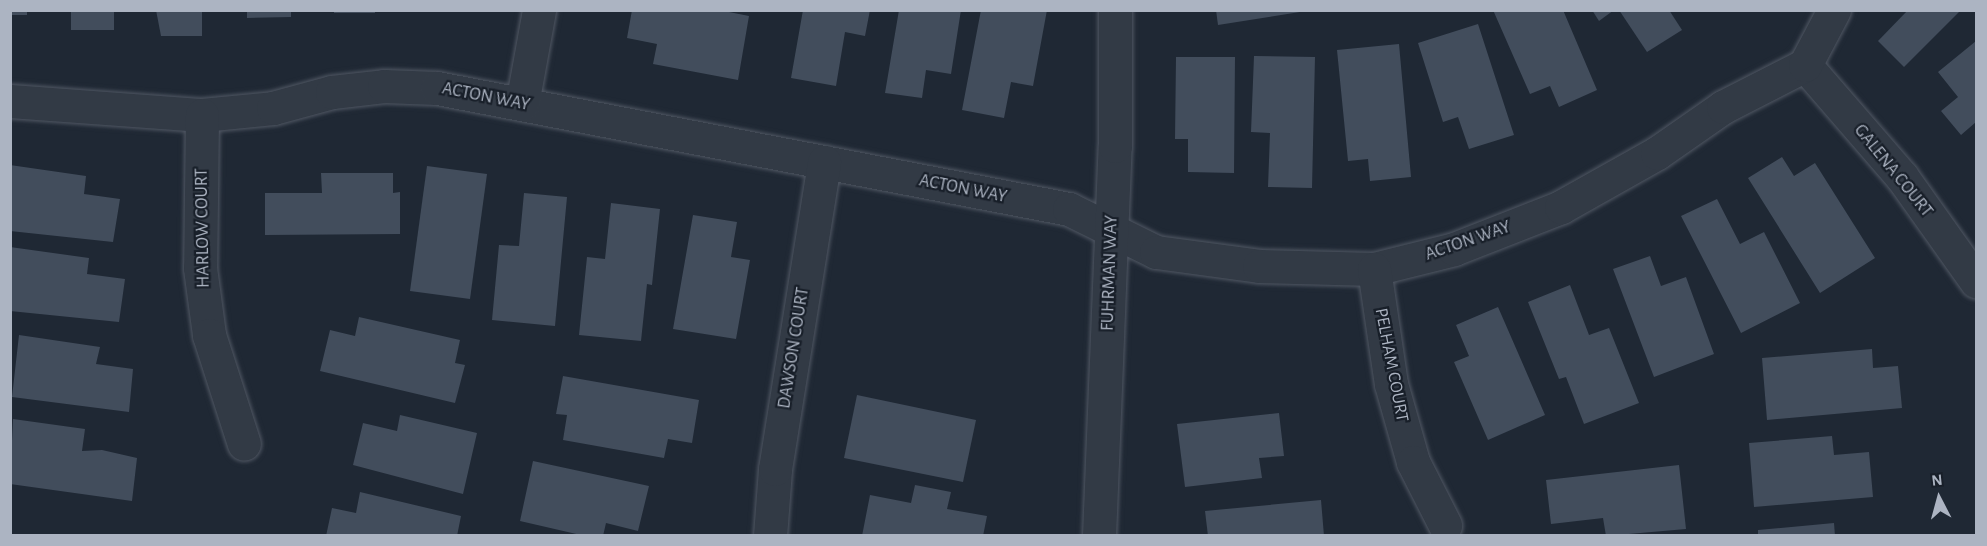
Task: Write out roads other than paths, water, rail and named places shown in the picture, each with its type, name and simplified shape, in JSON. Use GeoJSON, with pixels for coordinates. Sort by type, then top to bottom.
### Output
{"type":"FeatureCollection","features":[{"type":"Feature","properties":{"kind":"street"},"geometry":{"type":"LineString","coordinates":[[522,104],[539,10]]}},
{"type":"Feature","properties":{"kind":"street","name":"FUHRMAN WAY"},"geometry":{"type":"LineString","coordinates":[[1099,536],[1117,56],[1114,10]]}},
{"type":"Feature","properties":{"kind":"street"},"geometry":{"type":"LineString","coordinates":[[1805,64],[1834,10]]}},
{"type":"Feature","properties":{"kind":"street","name":"ACTON WAY"},"geometry":{"type":"LineString","coordinates":[[10,101],[202,115],[273,108],[332,92],[384,86],[437,88],[1069,209],[1156,252],[1259,266],[1374,268],[1454,249],[1561,207],[1657,153],[1723,107],[1805,64]]}},
{"type":"Feature","properties":{"kind":"street","name":"GALENA COURT"},"geometry":{"type":"LineString","coordinates":[[1805,64],[1902,177],[1977,280]]}},
{"type":"Feature","properties":{"kind":"street","name":"HARLOW COURT"},"geometry":{"type":"LineString","coordinates":[[202,115],[200,268],[209,335],[244,444]]}},
{"type":"Feature","properties":{"kind":"street","name":"DAWSON COURT"},"geometry":{"type":"LineString","coordinates":[[770,536],[775,469],[824,162]]}},
{"type":"Feature","properties":{"kind":"street","name":"PELHAM COURT"},"geometry":{"type":"LineString","coordinates":[[1374,268],[1391,384],[1413,462],[1445,525]]}}]}
